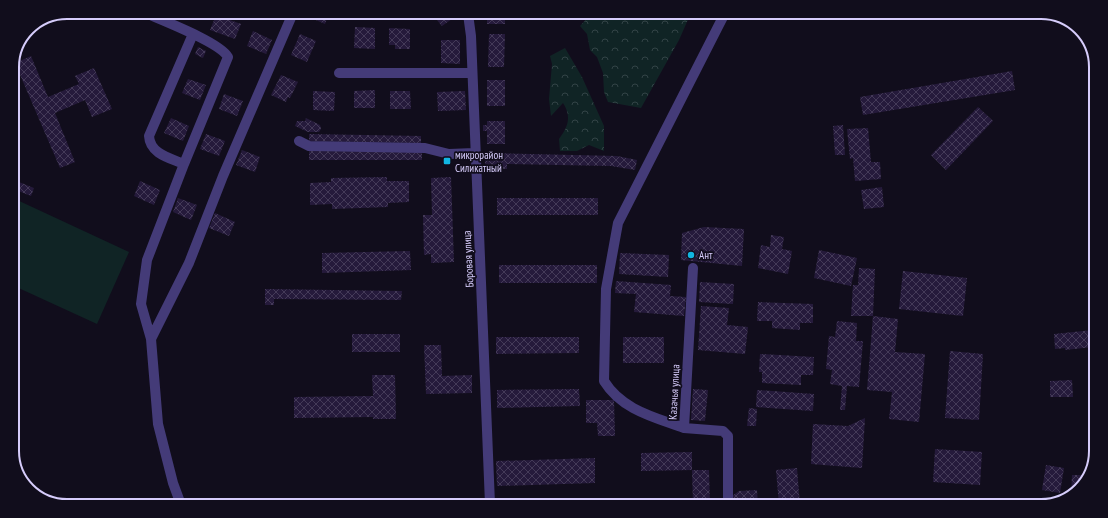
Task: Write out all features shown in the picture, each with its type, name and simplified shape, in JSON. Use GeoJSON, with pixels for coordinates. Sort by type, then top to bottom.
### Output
{"type":"FeatureCollection","features":[{"type":"Feature","properties":{"kind":"street"},"geometry":{"type":"LineString","coordinates":[[159,19],[193,34],[225,51],[228,57],[184,164],[147,260],[141,304],[151,339],[158,424],[173,483],[179,499]]}},
{"type":"Feature","properties":{"kind":"street"},"geometry":{"type":"LineString","coordinates":[[151,339],[189,263],[223,176],[290,19]]}},
{"type":"Feature","properties":{"kind":"street","name":"Боровая улица"},"geometry":{"type":"LineString","coordinates":[[468,19],[472,73],[474,153],[490,499]]}},
{"type":"Feature","properties":{"kind":"street"},"geometry":{"type":"LineString","coordinates":[[684,428],[634,409],[611,392],[604,381],[606,289],[618,223],[722,19]]}},
{"type":"Feature","properties":{"kind":"street"},"geometry":{"type":"LineString","coordinates":[[184,164],[154,150],[149,144],[149,136],[193,34]]}},
{"type":"Feature","properties":{"kind":"street"},"geometry":{"type":"LineString","coordinates":[[339,73],[472,73]]}},
{"type":"Feature","properties":{"kind":"street"},"geometry":{"type":"LineString","coordinates":[[299,141],[309,146],[425,148],[449,154],[474,153]]}},
{"type":"Feature","properties":{"kind":"street","name":"Казачья улица"},"geometry":{"type":"LineString","coordinates":[[694,268],[684,428],[723,431],[728,436],[728,499]]}},
{"type":"Feature","properties":{"kind":"green space"},"geometry":{"type":"Polygon","coordinates":[[[586,19],[688,19],[679,40],[641,108],[608,102],[604,92],[603,73],[597,57],[590,50],[587,34],[580,26],[586,19]]]}},
{"type":"Feature","properties":{"kind":"green space"},"geometry":{"type":"Polygon","coordinates":[[[565,48],[582,77],[604,126],[604,151],[589,145],[577,151],[560,151],[559,139],[567,126],[568,117],[563,103],[551,116],[549,99],[552,64],[550,56],[565,48]]]}},
{"type":"Feature","properties":{"kind":"green space"},"geometry":{"type":"Polygon","coordinates":[[[19,201],[129,252],[97,324],[19,288],[19,201]]]}},
{"type":"Feature","properties":{"kind":"building"},"geometry":{"type":"Polygon","coordinates":[[[214,19],[227,19],[241,24],[235,39],[210,30],[214,19]]]}},
{"type":"Feature","properties":{"kind":"building"},"geometry":{"type":"Polygon","coordinates":[[[314,19],[327,19],[325,24],[314,19]]]}},
{"type":"Feature","properties":{"kind":"building"},"geometry":{"type":"Polygon","coordinates":[[[436,19],[452,19],[442,26],[436,19]]]}},
{"type":"Feature","properties":{"kind":"building"},"geometry":{"type":"Polygon","coordinates":[[[487,19],[505,19],[505,24],[487,24],[487,19]]]}},
{"type":"Feature","properties":{"kind":"building"},"geometry":{"type":"Polygon","coordinates":[[[355,27],[375,28],[375,49],[354,48],[355,27]]]}},
{"type":"Feature","properties":{"kind":"building"},"geometry":{"type":"Polygon","coordinates":[[[389,28],[410,29],[410,49],[395,49],[395,45],[389,45],[389,28]]]}},
{"type":"Feature","properties":{"kind":"building"},"geometry":{"type":"Polygon","coordinates":[[[253,31],[272,40],[266,54],[247,46],[253,31]]]}},
{"type":"Feature","properties":{"kind":"building"},"geometry":{"type":"Polygon","coordinates":[[[300,34],[316,41],[307,62],[291,55],[300,34]]]}},
{"type":"Feature","properties":{"kind":"building"},"geometry":{"type":"Polygon","coordinates":[[[489,34],[505,34],[504,67],[488,67],[489,34]]]}},
{"type":"Feature","properties":{"kind":"building"},"geometry":{"type":"Polygon","coordinates":[[[441,40],[460,40],[460,64],[441,63],[441,40]]]}},
{"type":"Feature","properties":{"kind":"building"},"geometry":{"type":"Polygon","coordinates":[[[198,47],[206,51],[203,58],[195,54],[198,47]]]}},
{"type":"Feature","properties":{"kind":"building"},"geometry":{"type":"Polygon","coordinates":[[[31,56],[48,97],[79,84],[75,76],[94,68],[112,109],[92,117],[85,100],[55,113],[75,162],[60,168],[19,72],[20,61],[31,56]]]}},
{"type":"Feature","properties":{"kind":"building"},"geometry":{"type":"Polygon","coordinates":[[[1012,71],[1015,90],[863,115],[860,97],[1012,71]]]}},
{"type":"Feature","properties":{"kind":"building"},"geometry":{"type":"Polygon","coordinates":[[[281,75],[298,82],[290,98],[288,97],[286,102],[271,95],[281,75]]]}},
{"type":"Feature","properties":{"kind":"building"},"geometry":{"type":"Polygon","coordinates":[[[188,79],[206,85],[200,100],[182,93],[188,79]]]}},
{"type":"Feature","properties":{"kind":"building"},"geometry":{"type":"Polygon","coordinates":[[[487,80],[505,80],[505,106],[487,106],[487,80]]]}},
{"type":"Feature","properties":{"kind":"building"},"geometry":{"type":"Polygon","coordinates":[[[375,90],[375,108],[354,108],[354,91],[375,90]]]}},
{"type":"Feature","properties":{"kind":"building"},"geometry":{"type":"Polygon","coordinates":[[[313,91],[335,92],[334,111],[313,110],[313,91]]]}},
{"type":"Feature","properties":{"kind":"building"},"geometry":{"type":"Polygon","coordinates":[[[390,91],[410,91],[411,109],[390,109],[390,91]]]}},
{"type":"Feature","properties":{"kind":"building"},"geometry":{"type":"Polygon","coordinates":[[[465,91],[466,110],[438,111],[437,92],[465,91]]]}},
{"type":"Feature","properties":{"kind":"building"},"geometry":{"type":"Polygon","coordinates":[[[224,94],[243,101],[237,116],[219,109],[224,94]]]}},
{"type":"Feature","properties":{"kind":"building"},"geometry":{"type":"Polygon","coordinates":[[[978,107],[993,121],[946,170],[931,155],[978,107]]]}},
{"type":"Feature","properties":{"kind":"building"},"geometry":{"type":"Polygon","coordinates":[[[171,118],[189,126],[183,141],[164,133],[171,118]]]}},
{"type":"Feature","properties":{"kind":"building"},"geometry":{"type":"Polygon","coordinates":[[[306,118],[320,125],[321,129],[319,132],[308,132],[295,126],[297,121],[305,121],[306,118]]]}},
{"type":"Feature","properties":{"kind":"building"},"geometry":{"type":"Polygon","coordinates":[[[487,121],[505,121],[505,144],[487,144],[487,131],[483,131],[483,125],[487,125],[487,121]]]}},
{"type":"Feature","properties":{"kind":"building"},"geometry":{"type":"Polygon","coordinates":[[[843,125],[845,155],[835,155],[833,126],[843,125]]]}},
{"type":"Feature","properties":{"kind":"building"},"geometry":{"type":"Polygon","coordinates":[[[868,128],[871,162],[880,162],[881,179],[855,181],[853,158],[850,159],[847,129],[868,128]]]}},
{"type":"Feature","properties":{"kind":"building"},"geometry":{"type":"Polygon","coordinates":[[[206,134],[225,141],[219,156],[200,149],[206,134]]]}},
{"type":"Feature","properties":{"kind":"building"},"geometry":{"type":"Polygon","coordinates":[[[309,134],[421,136],[421,143],[309,141],[309,134]]]}},
{"type":"Feature","properties":{"kind":"building"},"geometry":{"type":"Polygon","coordinates":[[[242,150],[260,157],[255,172],[236,165],[242,150]]]}},
{"type":"Feature","properties":{"kind":"building"},"geometry":{"type":"Polygon","coordinates":[[[309,151],[422,152],[422,160],[309,160],[309,151]]]}},
{"type":"Feature","properties":{"kind":"building"},"geometry":{"type":"Polygon","coordinates":[[[485,153],[617,156],[637,160],[635,170],[611,166],[507,164],[507,169],[485,168],[485,153]]]}},
{"type":"Feature","properties":{"kind":"building"},"geometry":{"type":"Polygon","coordinates":[[[387,177],[387,181],[409,181],[409,202],[388,203],[388,207],[332,209],[332,204],[310,205],[310,183],[331,182],[331,178],[387,177]]]}},
{"type":"Feature","properties":{"kind":"building"},"geometry":{"type":"Polygon","coordinates":[[[451,177],[454,262],[431,263],[431,254],[424,255],[423,215],[432,215],[431,178],[451,177]]]}},
{"type":"Feature","properties":{"kind":"building"},"geometry":{"type":"Polygon","coordinates":[[[140,181],[160,190],[154,205],[134,196],[140,181]]]}},
{"type":"Feature","properties":{"kind":"building"},"geometry":{"type":"Polygon","coordinates":[[[19,182],[34,188],[31,196],[19,191],[19,182]]]}},
{"type":"Feature","properties":{"kind":"building"},"geometry":{"type":"Polygon","coordinates":[[[882,187],[884,207],[864,209],[861,190],[882,187]]]}},
{"type":"Feature","properties":{"kind":"building"},"geometry":{"type":"Polygon","coordinates":[[[178,198],[197,205],[191,220],[173,212],[178,198]]]}},
{"type":"Feature","properties":{"kind":"building"},"geometry":{"type":"Polygon","coordinates":[[[497,198],[598,198],[598,215],[497,215],[497,198]]]}},
{"type":"Feature","properties":{"kind":"building"},"geometry":{"type":"Polygon","coordinates":[[[215,213],[235,222],[229,236],[209,228],[215,213]]]}},
{"type":"Feature","properties":{"kind":"building"},"geometry":{"type":"Polygon","coordinates":[[[704,227],[744,229],[742,266],[681,260],[682,233],[704,227]]]}},
{"type":"Feature","properties":{"kind":"building"},"geometry":{"type":"Polygon","coordinates":[[[771,235],[784,237],[782,249],[792,251],[788,274],[758,268],[761,245],[770,247],[771,235]]]}},
{"type":"Feature","properties":{"kind":"building"},"geometry":{"type":"Polygon","coordinates":[[[819,250],[857,258],[851,286],[814,278],[819,250]]]}},
{"type":"Feature","properties":{"kind":"building"},"geometry":{"type":"Polygon","coordinates":[[[410,251],[411,270],[322,273],[322,253],[410,251]]]}},
{"type":"Feature","properties":{"kind":"building"},"geometry":{"type":"Polygon","coordinates":[[[620,253],[669,255],[668,277],[619,274],[620,253]]]}},
{"type":"Feature","properties":{"kind":"building"},"geometry":{"type":"Polygon","coordinates":[[[499,265],[597,265],[597,283],[499,283],[499,265]]]}},
{"type":"Feature","properties":{"kind":"building"},"geometry":{"type":"Polygon","coordinates":[[[859,268],[875,269],[873,316],[851,316],[853,285],[858,285],[859,268]]]}},
{"type":"Feature","properties":{"kind":"building"},"geometry":{"type":"Polygon","coordinates":[[[903,271],[967,278],[963,316],[899,309],[903,271]]]}},
{"type":"Feature","properties":{"kind":"building"},"geometry":{"type":"Polygon","coordinates":[[[616,281],[671,285],[670,296],[686,297],[684,316],[634,312],[636,294],[615,293],[616,281]]]}},
{"type":"Feature","properties":{"kind":"building"},"geometry":{"type":"Polygon","coordinates":[[[700,282],[734,284],[733,304],[699,302],[700,282]]]}},
{"type":"Feature","properties":{"kind":"building"},"geometry":{"type":"Polygon","coordinates":[[[265,289],[402,291],[401,300],[274,299],[274,305],[265,305],[265,289]]]}},
{"type":"Feature","properties":{"kind":"building"},"geometry":{"type":"Polygon","coordinates":[[[758,302],[813,304],[813,323],[800,323],[800,330],[772,328],[772,321],[757,321],[758,302]]]}},
{"type":"Feature","properties":{"kind":"building"},"geometry":{"type":"Polygon","coordinates":[[[701,306],[729,308],[727,325],[748,327],[745,354],[698,350],[701,306]]]}},
{"type":"Feature","properties":{"kind":"building"},"geometry":{"type":"Polygon","coordinates":[[[873,316],[898,319],[895,352],[925,354],[919,422],[889,419],[892,392],[867,390],[873,316]]]}},
{"type":"Feature","properties":{"kind":"building"},"geometry":{"type":"Polygon","coordinates":[[[837,321],[857,323],[856,341],[863,341],[859,387],[847,386],[845,410],[840,410],[842,386],[830,384],[832,370],[826,369],[829,336],[835,337],[837,321]]]}},
{"type":"Feature","properties":{"kind":"building"},"geometry":{"type":"Polygon","coordinates":[[[1089,330],[1089,347],[1065,350],[1065,348],[1055,349],[1054,334],[1089,330]]]}},
{"type":"Feature","properties":{"kind":"building"},"geometry":{"type":"Polygon","coordinates":[[[352,334],[400,334],[400,352],[352,352],[352,334]]]}},
{"type":"Feature","properties":{"kind":"building"},"geometry":{"type":"Polygon","coordinates":[[[496,337],[579,337],[579,353],[496,354],[496,337]]]}},
{"type":"Feature","properties":{"kind":"building"},"geometry":{"type":"Polygon","coordinates":[[[623,337],[664,337],[664,363],[623,363],[623,337]]]}},
{"type":"Feature","properties":{"kind":"building"},"geometry":{"type":"Polygon","coordinates":[[[424,345],[441,345],[442,376],[472,375],[472,393],[426,394],[424,345]]]}},
{"type":"Feature","properties":{"kind":"building"},"geometry":{"type":"Polygon","coordinates":[[[950,351],[983,354],[979,420],[945,418],[950,351]]]}},
{"type":"Feature","properties":{"kind":"building"},"geometry":{"type":"Polygon","coordinates":[[[760,354],[814,357],[813,375],[801,375],[801,385],[762,383],[762,372],[759,372],[760,354]]]}},
{"type":"Feature","properties":{"kind":"building"},"geometry":{"type":"Polygon","coordinates":[[[372,375],[395,375],[396,419],[373,419],[373,417],[294,418],[294,397],[373,396],[372,375]]]}},
{"type":"Feature","properties":{"kind":"building"},"geometry":{"type":"Polygon","coordinates":[[[1072,380],[1073,397],[1050,397],[1050,381],[1072,380]]]}},
{"type":"Feature","properties":{"kind":"building"},"geometry":{"type":"Polygon","coordinates":[[[579,389],[580,406],[497,408],[497,390],[579,389]]]}},
{"type":"Feature","properties":{"kind":"building"},"geometry":{"type":"Polygon","coordinates":[[[693,389],[708,390],[705,421],[691,420],[693,389]]]}},
{"type":"Feature","properties":{"kind":"building"},"geometry":{"type":"Polygon","coordinates":[[[757,390],[814,394],[813,411],[756,407],[757,390]]]}},
{"type":"Feature","properties":{"kind":"building"},"geometry":{"type":"Polygon","coordinates":[[[586,400],[614,400],[615,436],[598,436],[597,423],[586,423],[586,400]]]}},
{"type":"Feature","properties":{"kind":"building"},"geometry":{"type":"Polygon","coordinates":[[[749,408],[757,409],[756,426],[747,426],[749,408]]]}},
{"type":"Feature","properties":{"kind":"building"},"geometry":{"type":"Polygon","coordinates":[[[865,418],[862,468],[811,464],[813,424],[848,426],[865,418]]]}},
{"type":"Feature","properties":{"kind":"building"},"geometry":{"type":"Polygon","coordinates":[[[935,449],[982,452],[980,485],[933,482],[935,449]]]}},
{"type":"Feature","properties":{"kind":"building"},"geometry":{"type":"Polygon","coordinates":[[[692,452],[692,470],[641,471],[641,453],[692,452]]]}},
{"type":"Feature","properties":{"kind":"building"},"geometry":{"type":"Polygon","coordinates":[[[595,458],[595,483],[497,486],[496,461],[595,458]]]}},
{"type":"Feature","properties":{"kind":"building"},"geometry":{"type":"Polygon","coordinates":[[[1046,465],[1064,468],[1060,493],[1042,490],[1046,465]]]}},
{"type":"Feature","properties":{"kind":"building"},"geometry":{"type":"Polygon","coordinates":[[[797,468],[800,499],[778,499],[776,470],[797,468]]]}},
{"type":"Feature","properties":{"kind":"building"},"geometry":{"type":"Polygon","coordinates":[[[692,470],[709,470],[710,499],[693,499],[692,470]]]}},
{"type":"Feature","properties":{"kind":"building"},"geometry":{"type":"Polygon","coordinates":[[[1072,475],[1082,475],[1077,483],[1071,488],[1072,475]]]}},
{"type":"Feature","properties":{"kind":"building"},"geometry":{"type":"Polygon","coordinates":[[[757,490],[758,499],[732,499],[732,496],[739,491],[757,490]]]}},
{"type":"Feature","properties":{"kind":"place","name":"микрорайон Силикатный"},"geometry":{"type":"Point","coordinates":[447,161]}},
{"type":"Feature","properties":{"kind":"place","name":"Ант"},"geometry":{"type":"Point","coordinates":[691,255]}}]}
